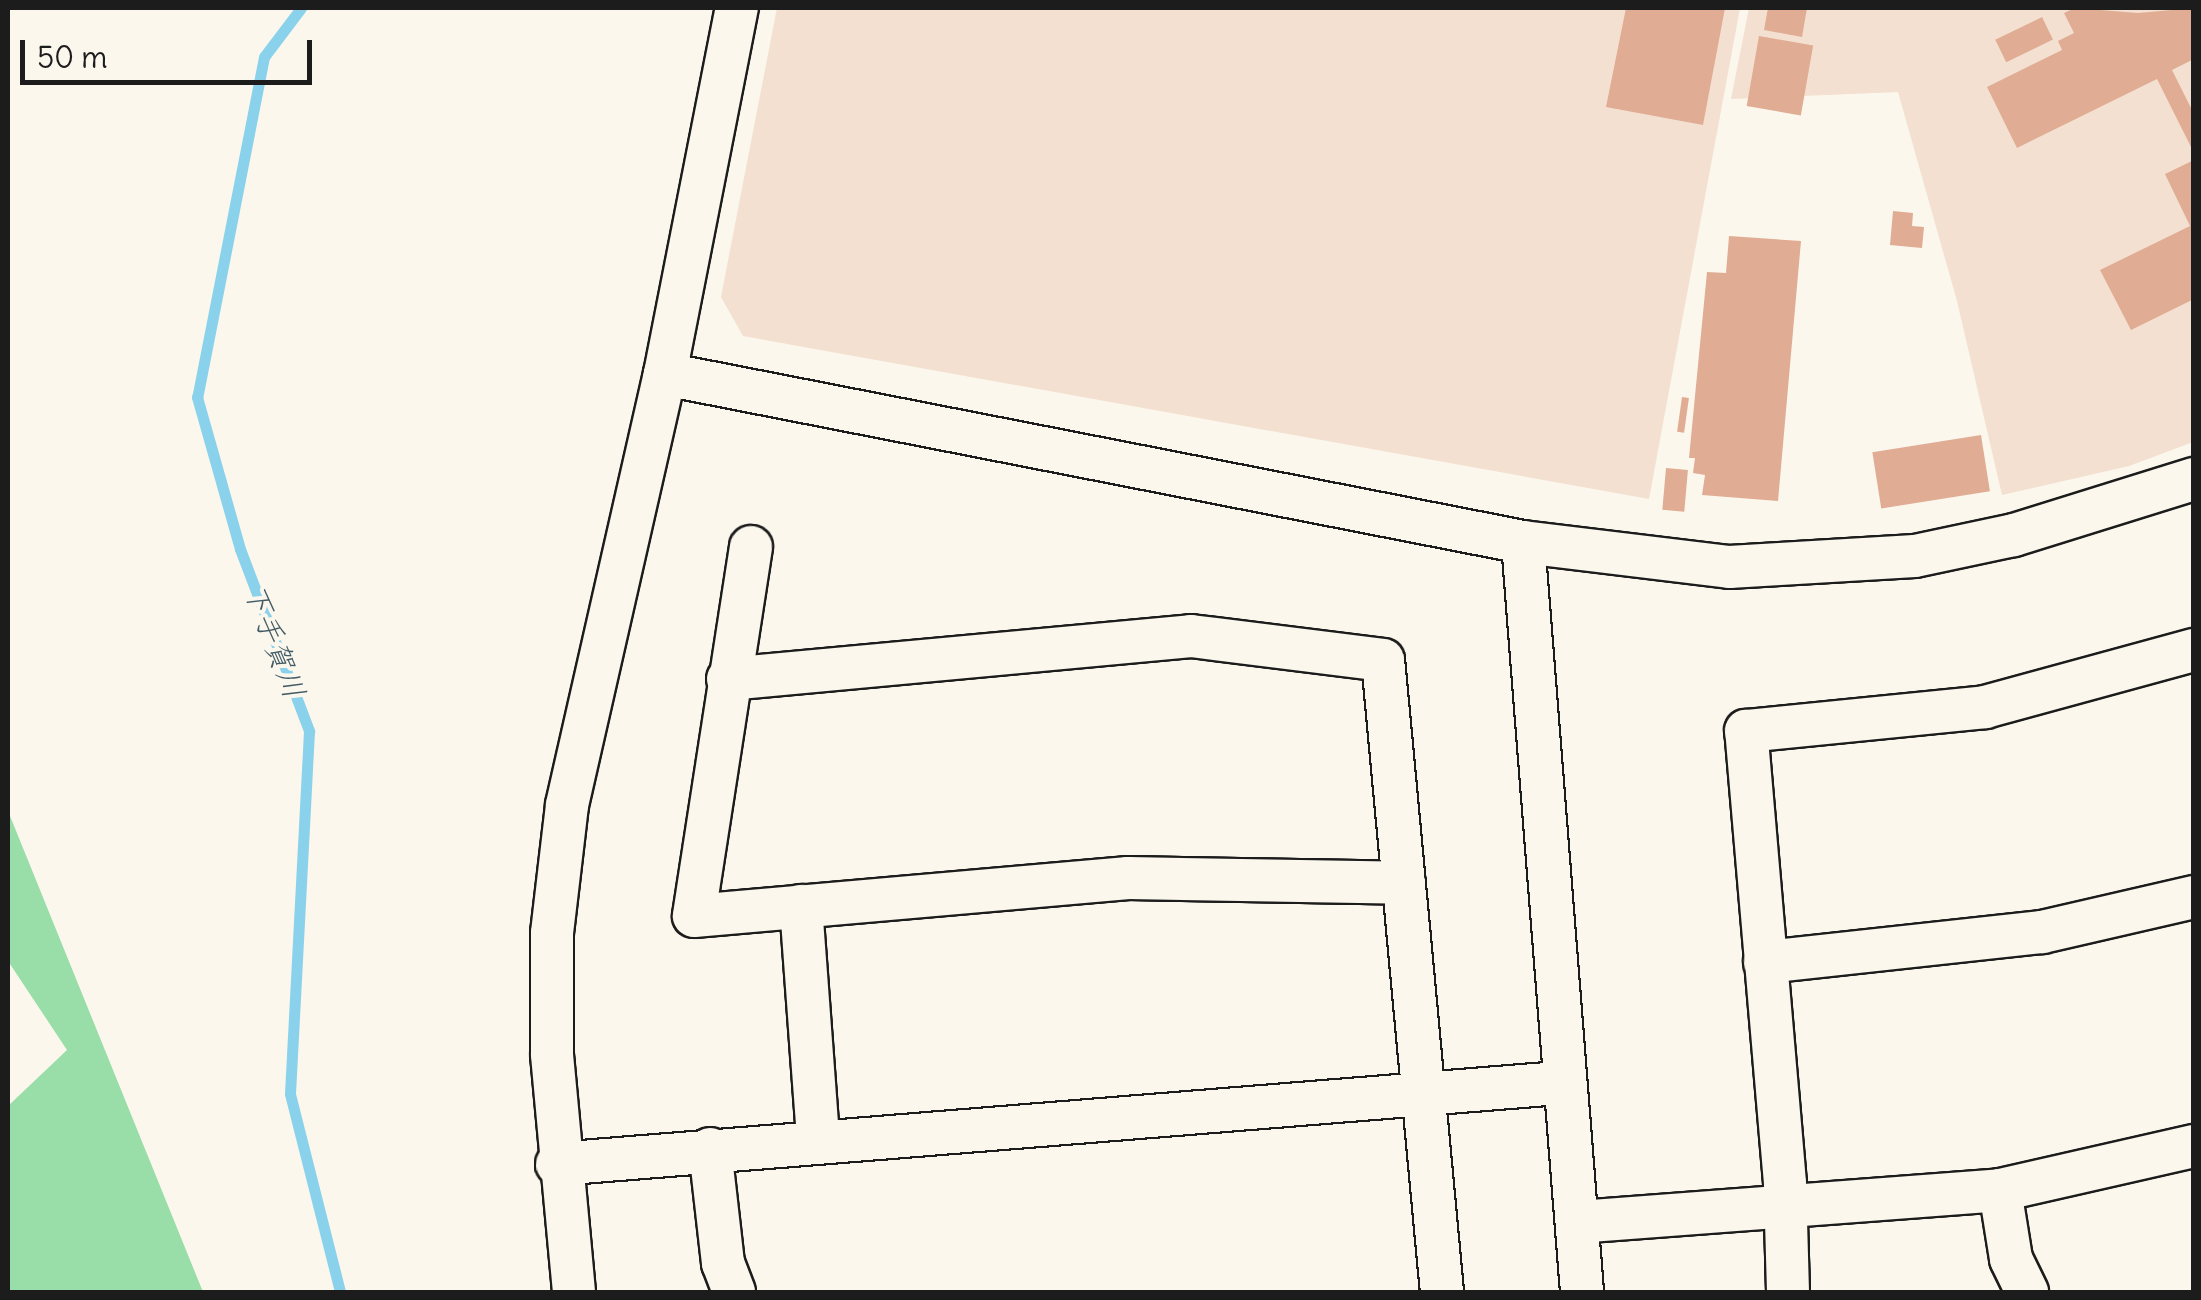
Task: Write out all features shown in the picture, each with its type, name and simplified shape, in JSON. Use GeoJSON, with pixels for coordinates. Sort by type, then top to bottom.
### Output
{"type":"FeatureCollection","features":[{"type":"Feature","properties":{"kind":"street"},"geometry":{"type":"LineString","coordinates":[[574,1292],[557,1164],[552,933],[566,804],[665,374],[738,8]]}},
{"type":"Feature","properties":{"kind":"street"},"geometry":{"type":"LineString","coordinates":[[665,374],[1523,542],[1729,568],[1915,556],[2031,530],[2194,478]]}},
{"type":"Feature","properties":{"kind":"street"},"geometry":{"type":"LineString","coordinates":[[1523,542],[1560,1082],[1582,1292]]}},
{"type":"Feature","properties":{"kind":"street"},"geometry":{"type":"LineString","coordinates":[[752,547],[728,680],[694,916],[1128,878],[1404,882]]}},
{"type":"Feature","properties":{"kind":"street"},"geometry":{"type":"LineString","coordinates":[[728,680],[1191,636],[1383,660],[1442,1292]]}},
{"type":"Feature","properties":{"kind":"street"},"geometry":{"type":"LineString","coordinates":[[1788,1292],[1786,1204],[1746,731],[1985,707],[2194,650]]}},
{"type":"Feature","properties":{"kind":"street"},"geometry":{"type":"LineString","coordinates":[[1766,962],[2042,932],[2194,897]]}},
{"type":"Feature","properties":{"kind":"street"},"geometry":{"type":"LineString","coordinates":[[801,906],[818,1140]]}},
{"type":"Feature","properties":{"kind":"street"},"geometry":{"type":"LineString","coordinates":[[557,1164],[710,1148],[1560,1082]]}},
{"type":"Feature","properties":{"kind":"street"},"geometry":{"type":"LineString","coordinates":[[1576,1222],[2000,1190],[2194,1146]]}},
{"type":"Feature","properties":{"kind":"street"},"geometry":{"type":"LineString","coordinates":[[710,1148],[723,1263],[734,1292]]}},
{"type":"Feature","properties":{"kind":"street"},"geometry":{"type":"LineString","coordinates":[[2000,1190],[2011,1259],[2027,1292]]}},
{"type":"Feature","properties":{"kind":"shaded area"},"geometry":{"type":"Polygon","coordinates":[[[777,8],[1740,8],[1649,499],[743,336],[721,297],[777,8]]]}},
{"type":"Feature","properties":{"kind":"shaded area"},"geometry":{"type":"Polygon","coordinates":[[[1749,8],[2193,8],[2193,442],[2129,466],[2002,495],[1957,301],[1898,92],[1731,99],[1749,8]]]}},
{"type":"Feature","properties":{"kind":"green space"},"geometry":{"type":"Polygon","coordinates":[[[8,811],[203,1292],[8,1292],[8,1106],[67,1050],[8,961],[8,811]]]}},
{"type":"Feature","properties":{"kind":"building"},"geometry":{"type":"Polygon","coordinates":[[[1626,8],[1725,8],[1703,125],[1606,107],[1626,8]]]}},
{"type":"Feature","properties":{"kind":"building"},"geometry":{"type":"Polygon","coordinates":[[[1768,8],[1807,8],[1802,37],[1764,30],[1768,8]]]}},
{"type":"Feature","properties":{"kind":"building"},"geometry":{"type":"Polygon","coordinates":[[[2075,8],[2138,13],[2194,8],[2194,59],[2172,70],[2194,114],[2194,153],[2157,79],[2017,148],[1987,87],[2062,50],[2058,41],[2074,33],[2064,13],[2075,8]]]}},
{"type":"Feature","properties":{"kind":"building"},"geometry":{"type":"Polygon","coordinates":[[[2042,17],[2053,39],[2006,62],[1995,40],[2042,17]]]}},
{"type":"Feature","properties":{"kind":"building"},"geometry":{"type":"Polygon","coordinates":[[[1759,36],[1813,46],[1801,115],[1747,106],[1759,36]]]}},
{"type":"Feature","properties":{"kind":"building"},"geometry":{"type":"Polygon","coordinates":[[[2194,160],[2194,299],[2131,330],[2100,270],[2190,226],[2165,174],[2194,160]]]}},
{"type":"Feature","properties":{"kind":"building"},"geometry":{"type":"Polygon","coordinates":[[[1893,211],[1913,213],[1912,226],[1924,227],[1922,248],[1890,245],[1893,211]]]}},
{"type":"Feature","properties":{"kind":"building"},"geometry":{"type":"Polygon","coordinates":[[[1729,236],[1801,241],[1778,501],[1702,495],[1705,475],[1693,473],[1695,458],[1689,458],[1707,272],[1726,273],[1729,236]]]}},
{"type":"Feature","properties":{"kind":"building"},"geometry":{"type":"Polygon","coordinates":[[[1682,397],[1689,398],[1684,433],[1677,432],[1682,397]]]}},
{"type":"Feature","properties":{"kind":"building"},"geometry":{"type":"Polygon","coordinates":[[[1981,435],[1990,491],[1881,509],[1872,452],[1981,435]]]}},
{"type":"Feature","properties":{"kind":"building"},"geometry":{"type":"Polygon","coordinates":[[[1666,468],[1688,470],[1684,512],[1662,510],[1666,468]]]}},
{"type":"Feature","properties":{"kind":"waterway","name":"下手賀川"},"geometry":{"type":"LineString","coordinates":[[301,8],[264,57],[197,397],[240,549],[309,731],[290,1094],[340,1292]]}}]}
